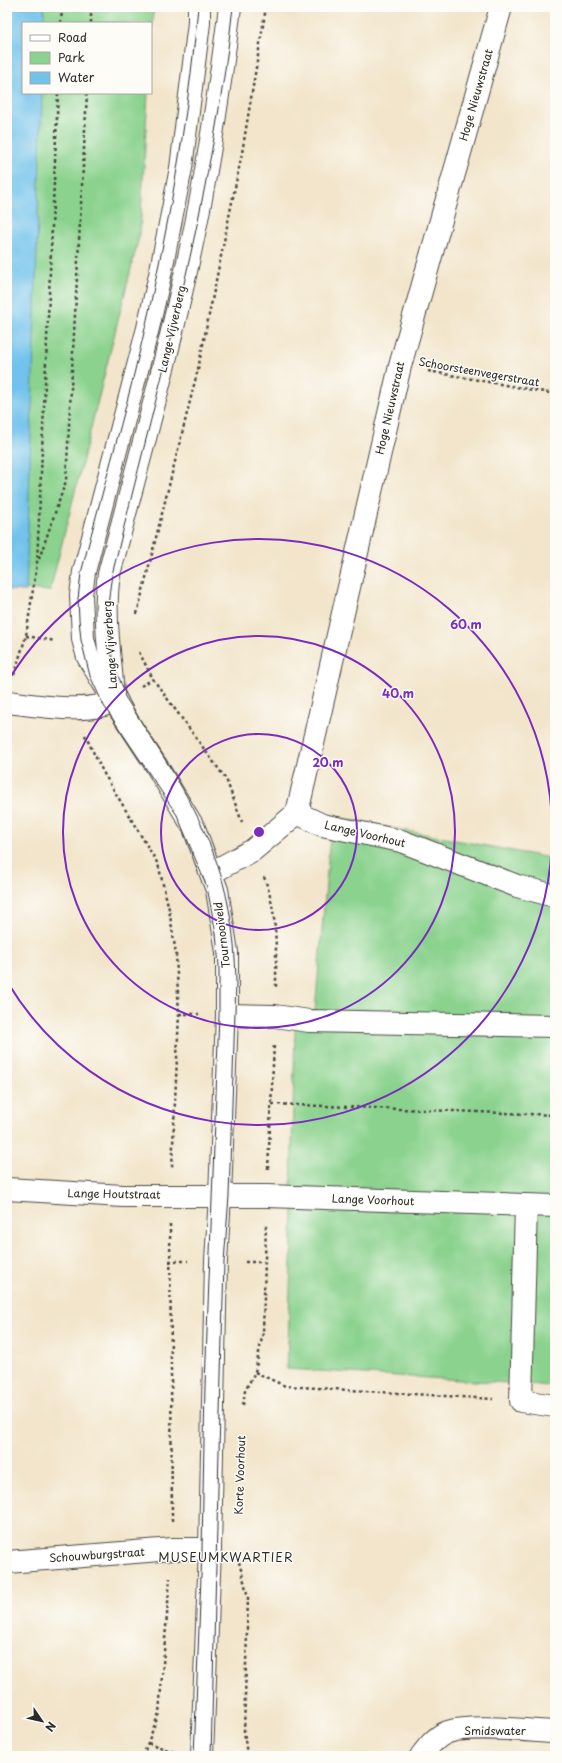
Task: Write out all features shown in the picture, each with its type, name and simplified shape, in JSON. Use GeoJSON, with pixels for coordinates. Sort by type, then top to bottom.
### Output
{"type":"FeatureCollection","features":[{"type":"Feature","properties":{"kind":"street","name":"Lange Vijverberg"},"geometry":{"type":"LineString","coordinates":[[114,701],[88,658],[83,639],[82,595],[84,572],[148,328],[160,275],[181,168],[199,22],[199,7]]}},
{"type":"Feature","properties":{"kind":"street","name":"Lange Vijverberg"},"geometry":{"type":"LineString","coordinates":[[114,701],[106,626],[106,597],[109,574],[165,359],[197,220],[221,84],[230,7]]}},
{"type":"Feature","properties":{"kind":"street","name":"Hoge Nieuwstraat"},"geometry":{"type":"LineString","coordinates":[[297,813],[400,366],[501,7]]}},
{"type":"Feature","properties":{"kind":"street"},"geometry":{"type":"LineString","coordinates":[[7,702],[72,707],[104,706],[114,701]]}},
{"type":"Feature","properties":{"kind":"street","name":"Tournooiveld"},"geometry":{"type":"LineString","coordinates":[[114,701],[156,765],[194,828],[217,890],[226,952],[227,1015],[220,1196]]}},
{"type":"Feature","properties":{"kind":"street"},"geometry":{"type":"LineString","coordinates":[[211,873],[253,850],[297,813]]}},
{"type":"Feature","properties":{"kind":"street","name":"Lange Voorhout"},"geometry":{"type":"LineString","coordinates":[[297,813],[322,825],[402,841],[517,886],[555,896]]}},
{"type":"Feature","properties":{"kind":"street"},"geometry":{"type":"LineString","coordinates":[[227,1015],[275,1016],[309,1021],[555,1026]]}},
{"type":"Feature","properties":{"kind":"street","name":"Lange Houtstraat"},"geometry":{"type":"LineString","coordinates":[[7,1189],[123,1196],[220,1196]]}},
{"type":"Feature","properties":{"kind":"street"},"geometry":{"type":"LineString","coordinates":[[202,1756],[210,1549],[216,1262],[220,1196]]}},
{"type":"Feature","properties":{"kind":"street","name":"Lange Voorhout"},"geometry":{"type":"LineString","coordinates":[[220,1196],[266,1196],[555,1206]]}},
{"type":"Feature","properties":{"kind":"street"},"geometry":{"type":"LineString","coordinates":[[526,1205],[521,1401],[555,1406]]}},
{"type":"Feature","properties":{"kind":"street","name":"Schouwburgstraat"},"geometry":{"type":"LineString","coordinates":[[7,1562],[173,1550],[210,1549]]}},
{"type":"Feature","properties":{"kind":"street","name":"Smidswater"},"geometry":{"type":"LineString","coordinates":[[420,1756],[430,1743],[448,1732],[472,1728],[555,1732]]}},
{"type":"Feature","properties":{"kind":"path"},"geometry":{"type":"LineString","coordinates":[[61,22],[62,7]]}},
{"type":"Feature","properties":{"kind":"path"},"geometry":{"type":"LineString","coordinates":[[91,7],[91,22]]}},
{"type":"Feature","properties":{"kind":"path"},"geometry":{"type":"LineString","coordinates":[[13,677],[26,636],[37,563],[58,94]]}},
{"type":"Feature","properties":{"kind":"path"},"geometry":{"type":"LineString","coordinates":[[37,563],[66,481],[87,94]]}},
{"type":"Feature","properties":{"kind":"path","name":"Schoorsteenvegerstraat"},"geometry":{"type":"LineString","coordinates":[[400,366],[555,394]]}},
{"type":"Feature","properties":{"kind":"path"},"geometry":{"type":"LineString","coordinates":[[26,636],[57,641]]}},
{"type":"Feature","properties":{"kind":"path"},"geometry":{"type":"LineString","coordinates":[[136,647],[152,679],[226,779],[266,882],[277,938],[272,1104],[266,1196],[264,1333],[255,1372],[245,1391],[243,1411]]}},
{"type":"Feature","properties":{"kind":"path"},"geometry":{"type":"LineString","coordinates":[[72,707],[103,772],[158,864],[169,909],[176,954],[179,1014],[169,1261],[173,1550],[159,1713],[143,1756]]}},
{"type":"Feature","properties":{"kind":"path"},"geometry":{"type":"LineString","coordinates":[[272,1104],[555,1115]]}},
{"type":"Feature","properties":{"kind":"path"},"geometry":{"type":"LineString","coordinates":[[255,1372],[285,1386],[521,1401]]}},
{"type":"Feature","properties":{"kind":"path"},"geometry":{"type":"LineString","coordinates":[[238,1558],[248,1597],[244,1731],[247,1756]]}},
{"type":"Feature","properties":{"kind":"path"},"geometry":{"type":"LineString","coordinates":[[148,1743],[176,1753]]}},
{"type":"Feature","properties":{"kind":"green space"},"geometry":{"type":"Polygon","coordinates":[[[34,7],[154,7],[152,32],[152,22],[33,22],[34,7]]]}},
{"type":"Feature","properties":{"kind":"green space"},"geometry":{"type":"Polygon","coordinates":[[[31,94],[148,94],[140,233],[50,591],[11,588],[31,94]]]}},
{"type":"Feature","properties":{"kind":"green space"},"geometry":{"type":"Polygon","coordinates":[[[303,811],[555,859],[555,1386],[287,1369],[293,1209],[291,1189],[295,1029],[315,1011],[330,837],[303,811]]]}},
{"type":"Feature","properties":{"kind":"water"},"geometry":{"type":"Polygon","coordinates":[[[7,7],[44,7],[44,22],[22,22],[22,94],[42,94],[26,591],[7,590],[7,7]]]}},
{"type":"Feature","properties":{"kind":"tram line"},"geometry":{"type":"LineString","coordinates":[[194,1756],[202,1550],[205,1385],[219,1014],[219,966],[216,934],[207,887],[177,815],[104,706],[90,676],[81,640],[78,599],[81,573],[131,386],[164,240],[187,107],[198,7]]}},
{"type":"Feature","properties":{"kind":"tram line"},"geometry":{"type":"LineString","coordinates":[[211,1756],[224,1262],[229,1196],[236,982],[234,946],[229,910],[221,875],[215,857],[190,803],[138,717],[121,684],[110,647],[108,620],[112,575],[165,364],[198,222],[224,79],[233,7]]}},
{"type":"Feature","properties":{"kind":"district","name":"MUSEUMKWARTIER"},"geometry":{"type":"Point","coordinates":[226,1558]}}]}
